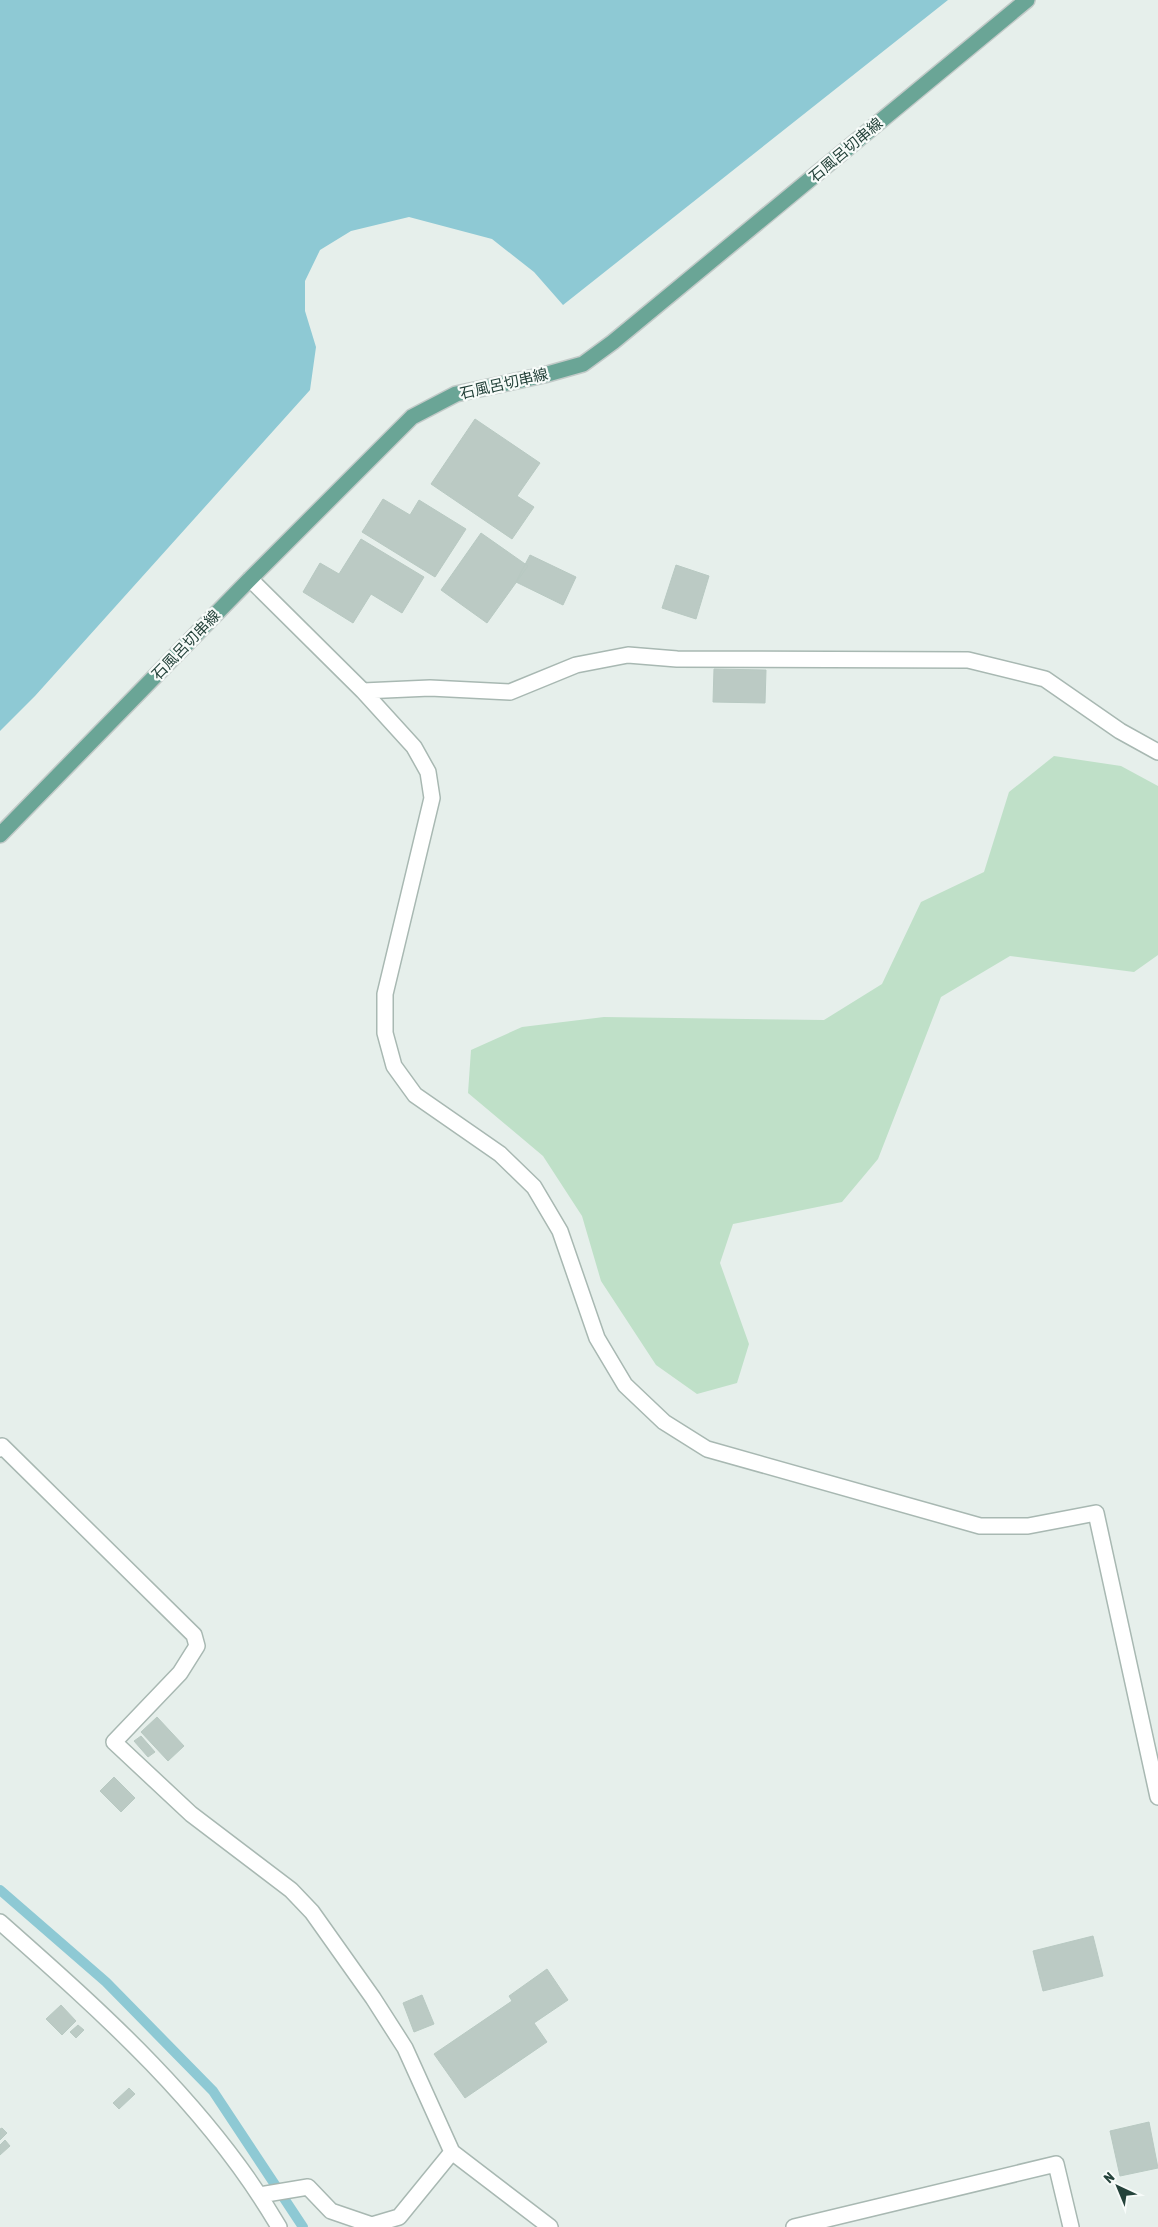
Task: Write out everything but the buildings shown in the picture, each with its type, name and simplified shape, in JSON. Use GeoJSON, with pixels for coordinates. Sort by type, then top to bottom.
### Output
{"type":"FeatureCollection","features":[{"type":"Feature","properties":{"kind":"main road","name":"石風呂切串線"},"geometry":{"type":"LineString","coordinates":[[0,835],[250,579],[412,417],[456,394],[544,375],[583,364],[613,342],[1027,0]]}},
{"type":"Feature","properties":{"kind":"street"},"geometry":{"type":"LineString","coordinates":[[250,579],[363,691],[414,747],[428,772],[432,798],[385,994],[385,1033],[394,1066],[415,1095],[500,1154],[534,1187],[560,1231],[597,1338],[625,1385],[664,1422],[707,1449],[980,1526],[1028,1526],[1096,1513],[1158,1797]]}},
{"type":"Feature","properties":{"kind":"street"},"geometry":{"type":"LineString","coordinates":[[363,691],[430,688],[510,692],[576,665],[628,655],[677,660],[968,660],[1045,679],[1120,731],[1158,752]]}},
{"type":"Feature","properties":{"kind":"street"},"geometry":{"type":"LineString","coordinates":[[0,1448],[2,1446],[194,1635],[197,1646],[180,1673],[114,1742],[191,1814],[291,1890],[312,1912],[373,1998],[405,2048],[452,2152],[550,2227]]}},
{"type":"Feature","properties":{"kind":"street"},"geometry":{"type":"LineString","coordinates":[[0,1922],[87,1998],[195,2109],[260,2195],[279,2227]]}},
{"type":"Feature","properties":{"kind":"street"},"geometry":{"type":"LineString","coordinates":[[260,2195],[308,2186],[331,2211],[372,2226],[399,2217],[452,2152]]}},
{"type":"Feature","properties":{"kind":"street"},"geometry":{"type":"LineString","coordinates":[[794,2227],[1056,2164],[1071,2227]]}},
{"type":"Feature","properties":{"kind":"green space"},"geometry":{"type":"Polygon","coordinates":[[[1054,756],[1121,766],[1158,786],[1158,955],[1134,972],[1010,956],[941,997],[878,1159],[842,1202],[733,1224],[720,1263],[749,1344],[737,1383],[697,1394],[656,1365],[601,1281],[582,1216],[543,1156],[468,1093],[471,1050],[522,1027],[604,1017],[824,1020],[882,984],[921,902],[984,872],[1009,792],[1054,756]]]}},
{"type":"Feature","properties":{"kind":"water"},"geometry":{"type":"Polygon","coordinates":[[[0,0],[948,0],[563,305],[534,272],[492,239],[409,217],[351,231],[320,250],[305,281],[305,311],[316,347],[310,390],[35,696],[0,731],[0,0]]]}},
{"type":"Feature","properties":{"kind":"waterway"},"geometry":{"type":"LineString","coordinates":[[0,1890],[106,1982],[213,2091],[303,2227]]}}]}
